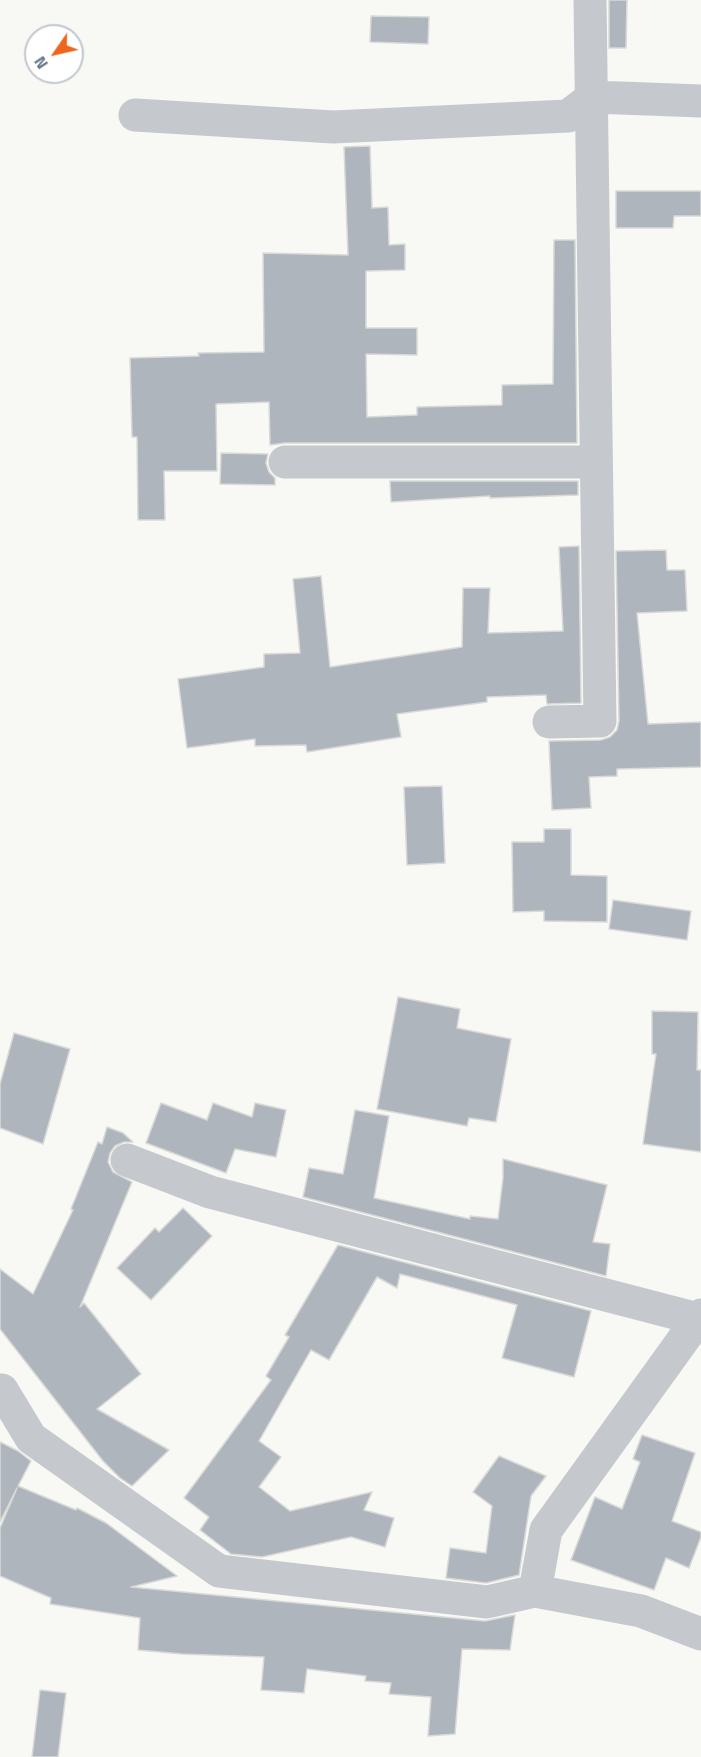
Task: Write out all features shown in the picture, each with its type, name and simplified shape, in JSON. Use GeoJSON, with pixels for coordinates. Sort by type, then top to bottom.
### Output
{"type":"FeatureCollection","features":[{"type":"Feature","properties":{"kind":"street"},"geometry":{"type":"LineString","coordinates":[[549,722],[600,721],[590,0]]}},
{"type":"Feature","properties":{"kind":"street"},"geometry":{"type":"LineString","coordinates":[[135,116],[333,127],[568,116],[593,97],[701,102]]}},
{"type":"Feature","properties":{"kind":"street"},"geometry":{"type":"LineString","coordinates":[[285,462],[596,462]]}},
{"type":"Feature","properties":{"kind":"street"},"geometry":{"type":"LineString","coordinates":[[127,1160],[210,1192],[699,1317],[546,1530],[535,1591]]}},
{"type":"Feature","properties":{"kind":"street"},"geometry":{"type":"LineString","coordinates":[[0,1391],[2,1390],[31,1438],[219,1571],[487,1602],[535,1591],[641,1611],[701,1634]]}},
{"type":"Feature","properties":{"kind":"building"},"geometry":{"type":"Polygon","coordinates":[[[609,0],[627,0],[626,48],[609,48],[609,0]]]}},
{"type":"Feature","properties":{"kind":"building"},"geometry":{"type":"Polygon","coordinates":[[[371,16],[429,17],[428,44],[370,42],[371,16]]]}},
{"type":"Feature","properties":{"kind":"building"},"geometry":{"type":"Polygon","coordinates":[[[370,146],[372,208],[388,207],[389,245],[405,244],[405,270],[366,271],[366,328],[417,328],[417,355],[366,354],[367,417],[417,415],[417,407],[502,405],[502,385],[553,384],[554,240],[575,240],[577,443],[285,443],[270,445],[269,402],[216,404],[217,471],[164,471],[165,520],[138,520],[137,437],[132,437],[130,358],[199,356],[198,353],[264,352],[263,253],[348,255],[344,147],[370,146]]]}},
{"type":"Feature","properties":{"kind":"building"},"geometry":{"type":"Polygon","coordinates":[[[616,191],[701,191],[701,216],[674,216],[673,228],[616,228],[616,191]]]}},
{"type":"Feature","properties":{"kind":"building"},"geometry":{"type":"Polygon","coordinates":[[[221,453],[268,454],[266,463],[269,472],[275,478],[275,485],[220,484],[221,453]]]}},
{"type":"Feature","properties":{"kind":"building"},"geometry":{"type":"Polygon","coordinates":[[[390,481],[578,481],[578,495],[490,498],[490,496],[391,502],[390,481]]]}},
{"type":"Feature","properties":{"kind":"building"},"geometry":{"type":"Polygon","coordinates":[[[579,546],[581,703],[547,704],[546,695],[487,697],[487,702],[397,714],[401,737],[307,752],[306,745],[255,746],[255,739],[187,748],[178,679],[264,667],[264,654],[300,653],[293,579],[321,576],[330,667],[462,647],[463,588],[490,588],[488,633],[563,631],[559,547],[579,546]]]}},
{"type":"Feature","properties":{"kind":"building"},"geometry":{"type":"Polygon","coordinates":[[[666,550],[667,570],[685,570],[687,611],[637,613],[648,724],[701,722],[701,767],[617,769],[617,776],[589,777],[591,808],[552,810],[549,741],[601,740],[610,737],[617,730],[619,721],[616,551],[666,550]]]}},
{"type":"Feature","properties":{"kind":"building"},"geometry":{"type":"Polygon","coordinates":[[[442,786],[445,863],[407,865],[404,787],[442,786]]]}},
{"type":"Feature","properties":{"kind":"building"},"geometry":{"type":"Polygon","coordinates":[[[544,829],[571,829],[571,875],[607,876],[607,922],[544,921],[544,911],[513,912],[512,842],[544,842],[544,829]]]}},
{"type":"Feature","properties":{"kind":"building"},"geometry":{"type":"Polygon","coordinates":[[[613,900],[691,911],[687,940],[609,929],[613,900]]]}},
{"type":"Feature","properties":{"kind":"building"},"geometry":{"type":"Polygon","coordinates":[[[398,997],[460,1009],[457,1028],[511,1039],[496,1122],[469,1118],[467,1126],[377,1109],[398,997]]]}},
{"type":"Feature","properties":{"kind":"building"},"geometry":{"type":"Polygon","coordinates":[[[652,1011],[698,1012],[697,1070],[701,1070],[701,1152],[643,1144],[656,1054],[652,1054],[652,1011]]]}},
{"type":"Feature","properties":{"kind":"building"},"geometry":{"type":"Polygon","coordinates":[[[14,1033],[70,1049],[43,1144],[0,1128],[0,1084],[14,1033]]]}},
{"type":"Feature","properties":{"kind":"building"},"geometry":{"type":"Polygon","coordinates":[[[161,1103],[207,1120],[213,1103],[252,1117],[255,1103],[286,1110],[276,1157],[235,1149],[226,1173],[146,1143],[161,1103]]]}},
{"type":"Feature","properties":{"kind":"building"},"geometry":{"type":"Polygon","coordinates":[[[355,1110],[389,1116],[374,1198],[470,1219],[470,1216],[498,1219],[503,1159],[607,1185],[593,1242],[610,1244],[606,1276],[303,1197],[309,1168],[343,1174],[355,1110]]]}},
{"type":"Feature","properties":{"kind":"building"},"geometry":{"type":"Polygon","coordinates":[[[107,1127],[123,1133],[133,1142],[124,1142],[115,1146],[108,1162],[113,1172],[132,1182],[80,1307],[84,1303],[141,1374],[97,1409],[169,1450],[132,1486],[103,1461],[0,1329],[0,1269],[33,1294],[73,1210],[71,1209],[98,1142],[102,1144],[107,1127]]]}},
{"type":"Feature","properties":{"kind":"building"},"geometry":{"type":"Polygon","coordinates":[[[183,1208],[212,1236],[151,1300],[117,1268],[155,1228],[159,1232],[183,1208]]]}},
{"type":"Feature","properties":{"kind":"building"},"geometry":{"type":"Polygon","coordinates":[[[338,1245],[591,1311],[574,1377],[502,1358],[517,1305],[400,1274],[397,1288],[377,1277],[329,1360],[311,1350],[259,1441],[281,1457],[259,1487],[290,1511],[372,1492],[364,1510],[394,1518],[385,1547],[351,1537],[262,1557],[231,1554],[200,1530],[209,1517],[184,1498],[271,1380],[266,1376],[289,1337],[285,1335],[338,1245]]]}},
{"type":"Feature","properties":{"kind":"building"},"geometry":{"type":"Polygon","coordinates":[[[642,1435],[695,1453],[672,1521],[701,1532],[701,1537],[689,1568],[666,1558],[654,1590],[571,1560],[595,1497],[622,1509],[640,1462],[633,1459],[642,1435]]]}},
{"type":"Feature","properties":{"kind":"building"},"geometry":{"type":"Polygon","coordinates":[[[0,1442],[31,1461],[18,1486],[76,1510],[77,1508],[106,1523],[177,1576],[131,1587],[485,1621],[515,1615],[510,1650],[462,1649],[455,1734],[428,1736],[431,1697],[389,1694],[391,1683],[365,1681],[366,1676],[307,1669],[304,1693],[261,1690],[264,1657],[138,1650],[140,1618],[50,1604],[51,1598],[0,1576],[0,1528],[17,1488],[0,1522],[0,1442]]]}},
{"type":"Feature","properties":{"kind":"building"},"geometry":{"type":"Polygon","coordinates":[[[499,1456],[546,1476],[531,1496],[519,1575],[486,1583],[446,1578],[450,1548],[486,1553],[492,1506],[473,1492],[499,1456]]]}},
{"type":"Feature","properties":{"kind":"building"},"geometry":{"type":"Polygon","coordinates":[[[40,1690],[66,1693],[58,1757],[32,1757],[40,1690]]]}}]}
